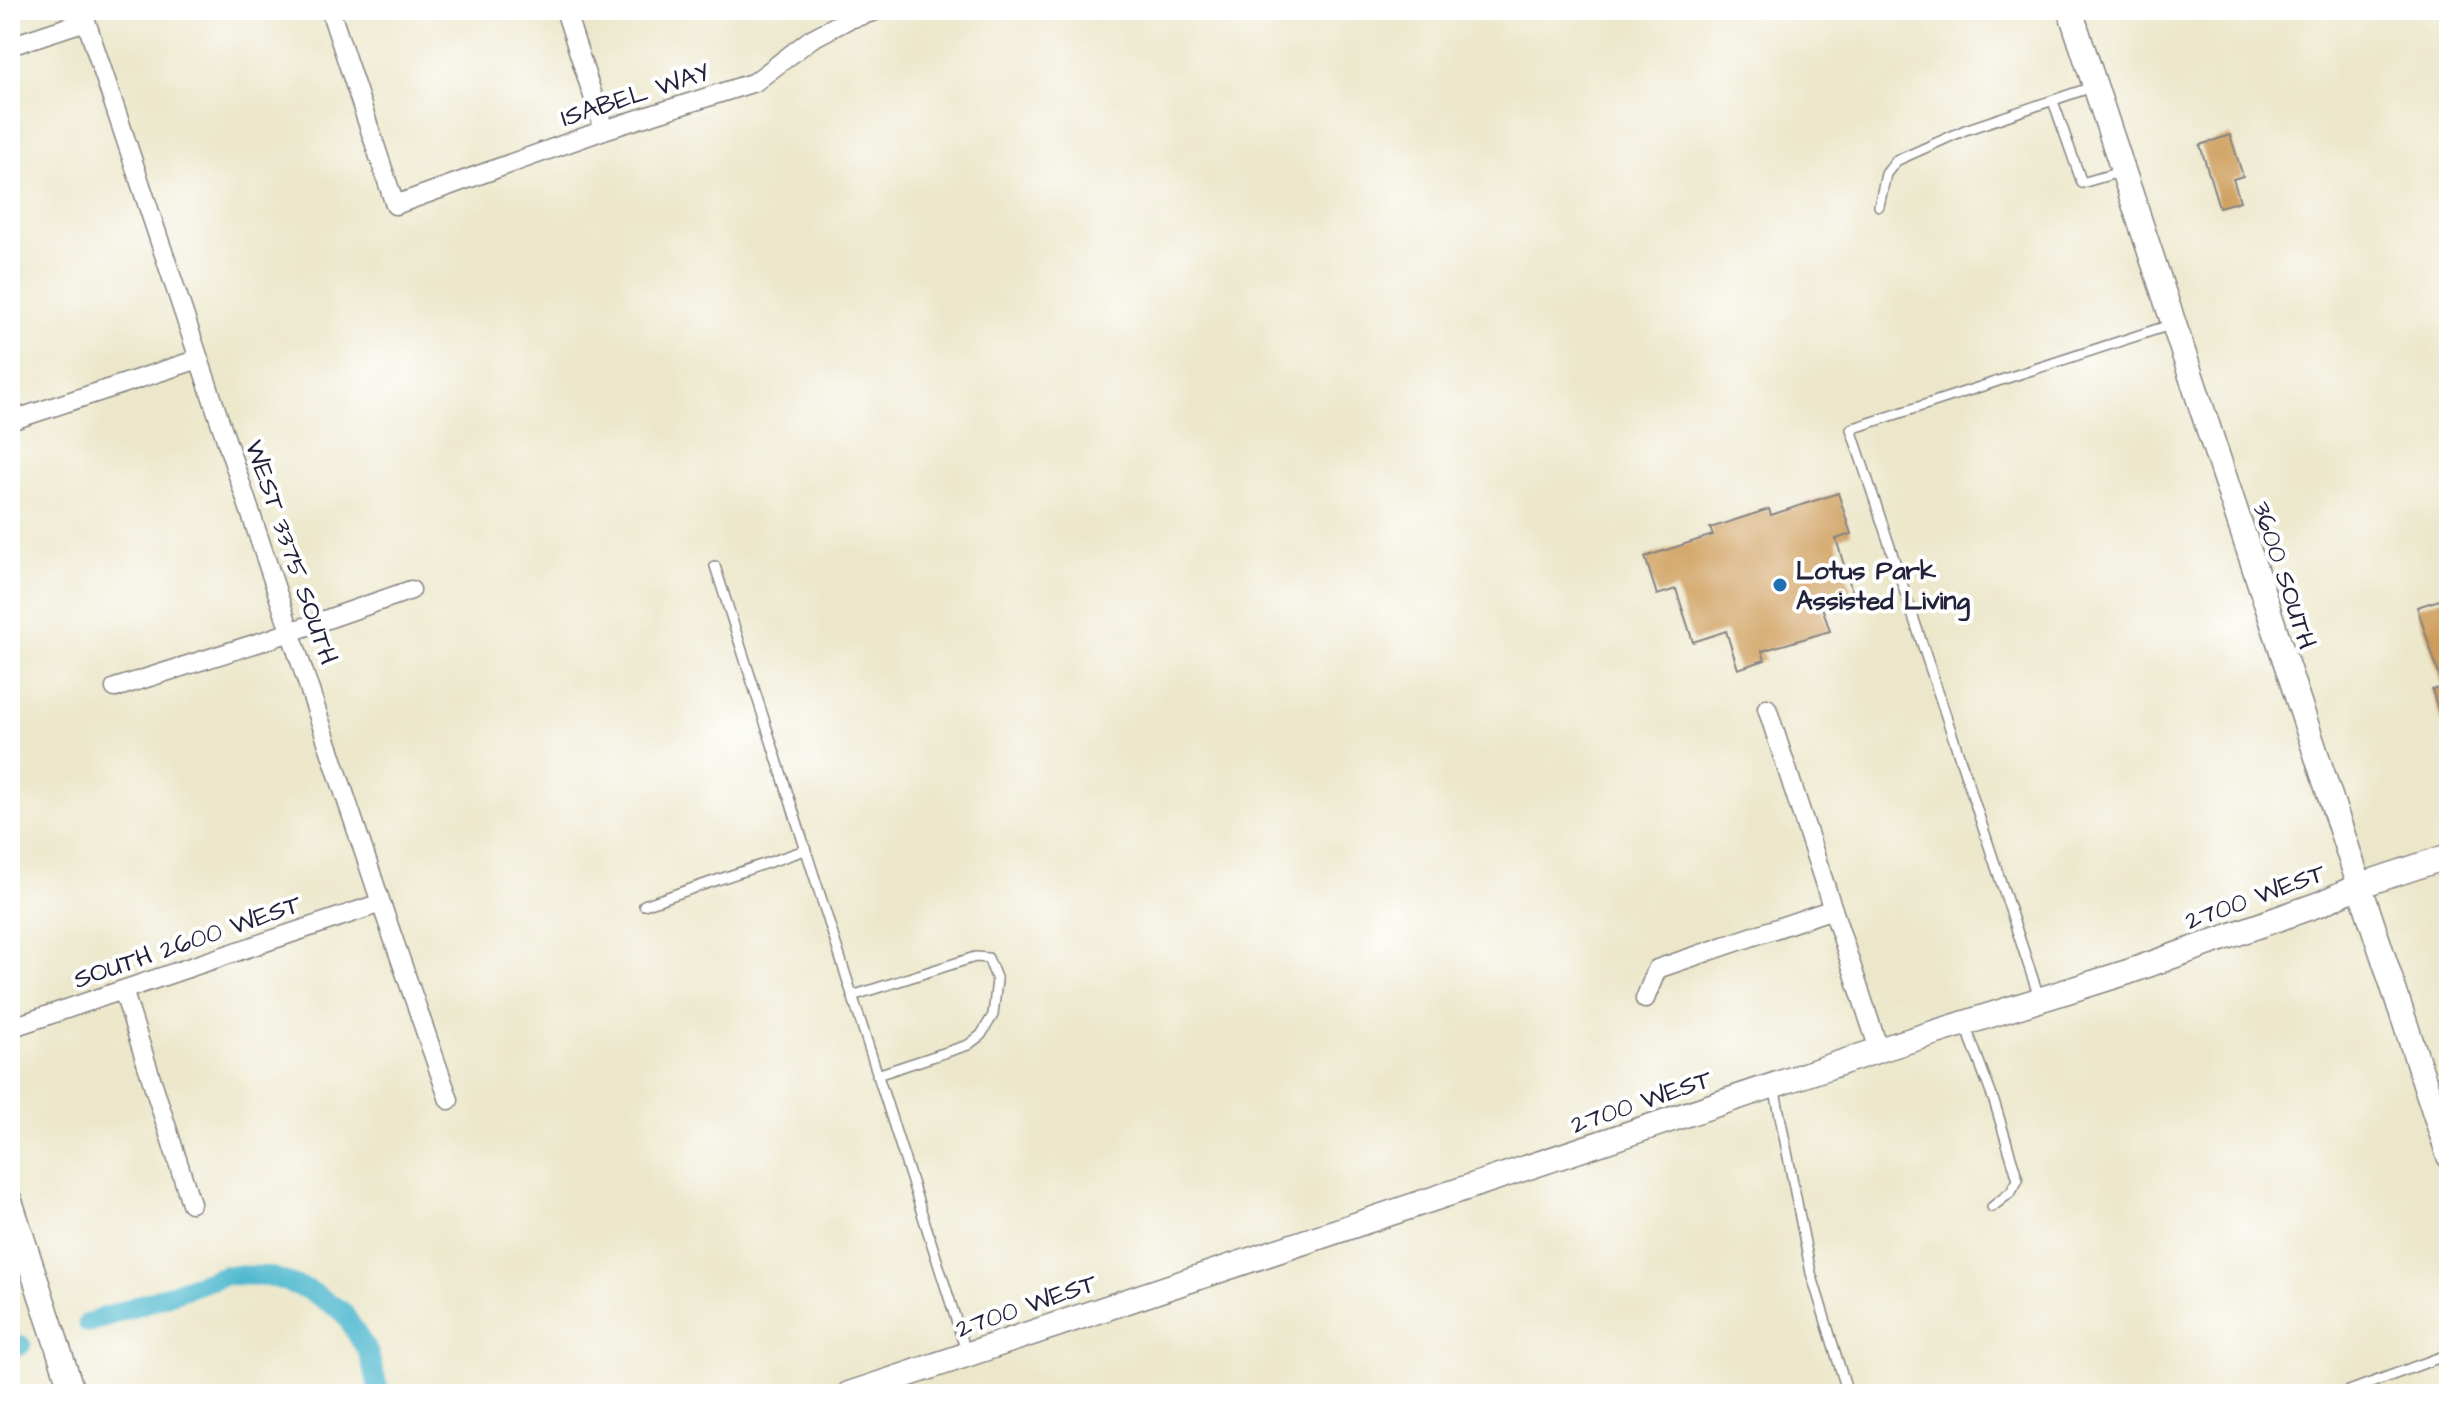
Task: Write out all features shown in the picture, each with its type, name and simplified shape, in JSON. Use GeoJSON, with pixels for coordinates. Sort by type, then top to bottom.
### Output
{"type":"FeatureCollection","features":[{"type":"Feature","properties":{"kind":"street","name":"ISABEL WAY"},"geometry":{"type":"LineString","coordinates":[[330,10],[395,205],[604,130],[755,82],[811,39],[847,20],[879,10]]}},
{"type":"Feature","properties":{"kind":"street"},"geometry":{"type":"LineString","coordinates":[[565,10],[604,130]]}},
{"type":"Feature","properties":{"kind":"street","name":"3600 SOUTH"},"geometry":{"type":"LineString","coordinates":[[2070,10],[2449,1156]]}},
{"type":"Feature","properties":{"kind":"street","name":"WEST 3375 SOUTH"},"geometry":{"type":"LineString","coordinates":[[10,46],[86,21],[449,1100]]}},
{"type":"Feature","properties":{"kind":"street"},"geometry":{"type":"LineString","coordinates":[[10,421],[199,359]]}},
{"type":"Feature","properties":{"kind":"street"},"geometry":{"type":"LineString","coordinates":[[115,688],[411,590]]}},
{"type":"Feature","properties":{"kind":"street"},"geometry":{"type":"LineString","coordinates":[[1767,708],[1879,1050]]}},
{"type":"Feature","properties":{"kind":"street","name":"2700 WEST"},"geometry":{"type":"LineString","coordinates":[[849,1394],[1879,1050],[2128,972],[2322,903],[2358,886],[2449,856]]}},
{"type":"Feature","properties":{"kind":"street","name":"SOUTH 2600 WEST"},"geometry":{"type":"LineString","coordinates":[[10,1028],[381,903]]}},
{"type":"Feature","properties":{"kind":"street"},"geometry":{"type":"LineString","coordinates":[[1645,999],[1657,969],[1833,909]]}},
{"type":"Feature","properties":{"kind":"street"},"geometry":{"type":"LineString","coordinates":[[123,990],[191,1203]]}},
{"type":"Feature","properties":{"kind":"street"},"geometry":{"type":"LineString","coordinates":[[10,1201],[73,1394]]}},
{"type":"Feature","properties":{"kind":"lane"},"geometry":{"type":"LineString","coordinates":[[1879,206],[1886,174],[1896,161],[1965,130],[2095,86]]}},
{"type":"Feature","properties":{"kind":"lane"},"geometry":{"type":"LineString","coordinates":[[2053,101],[2082,183],[2123,171]]}},
{"type":"Feature","properties":{"kind":"lane"},"geometry":{"type":"LineString","coordinates":[[2040,1000],[1851,429],[2173,324]]}},
{"type":"Feature","properties":{"kind":"lane"},"geometry":{"type":"LineString","coordinates":[[715,566],[967,1355]]}},
{"type":"Feature","properties":{"kind":"lane"},"geometry":{"type":"LineString","coordinates":[[644,905],[805,850]]}},
{"type":"Feature","properties":{"kind":"lane"},"geometry":{"type":"LineString","coordinates":[[852,996],[975,957],[988,958],[997,980],[993,1015],[981,1035],[968,1045],[877,1075]]}},
{"type":"Feature","properties":{"kind":"lane"},"geometry":{"type":"LineString","coordinates":[[1965,1024],[1995,1104],[2018,1180],[2011,1192],[1992,1207]]}},
{"type":"Feature","properties":{"kind":"lane"},"geometry":{"type":"LineString","coordinates":[[1774,1086],[1811,1273],[1848,1394]]}},
{"type":"Feature","properties":{"kind":"lane"},"geometry":{"type":"LineString","coordinates":[[2341,1394],[2449,1354]]}},
{"type":"Feature","properties":{"kind":"building"},"geometry":{"type":"Polygon","coordinates":[[[2230,135],[2243,176],[2233,179],[2240,201],[2219,207],[2200,145],[2230,135]]]}},
{"type":"Feature","properties":{"kind":"building","name":"Lotus Park Assisted Living"},"geometry":{"type":"Polygon","coordinates":[[[1838,493],[1851,534],[1836,539],[1852,591],[1820,601],[1830,631],[1762,651],[1765,660],[1738,669],[1726,631],[1693,642],[1676,589],[1657,595],[1645,557],[1713,535],[1710,528],[1769,509],[1771,515],[1838,493]]]}},
{"type":"Feature","properties":{"kind":"building"},"geometry":{"type":"Polygon","coordinates":[[[2449,597],[2449,734],[2446,734],[2432,690],[2443,687],[2417,607],[2449,597]]]}},
{"type":"Feature","properties":{"kind":"waterway"},"geometry":{"type":"LineString","coordinates":[[88,1323],[225,1275],[269,1276],[309,1290],[343,1312],[368,1352],[380,1394]]}},
{"type":"Feature","properties":{"kind":"waterway"},"geometry":{"type":"LineString","coordinates":[[10,1349],[21,1345]]}},
{"type":"Feature","properties":{"kind":"place","name":"Lotus Park Assisted Living"},"geometry":{"type":"Point","coordinates":[1780,585]}}]}
